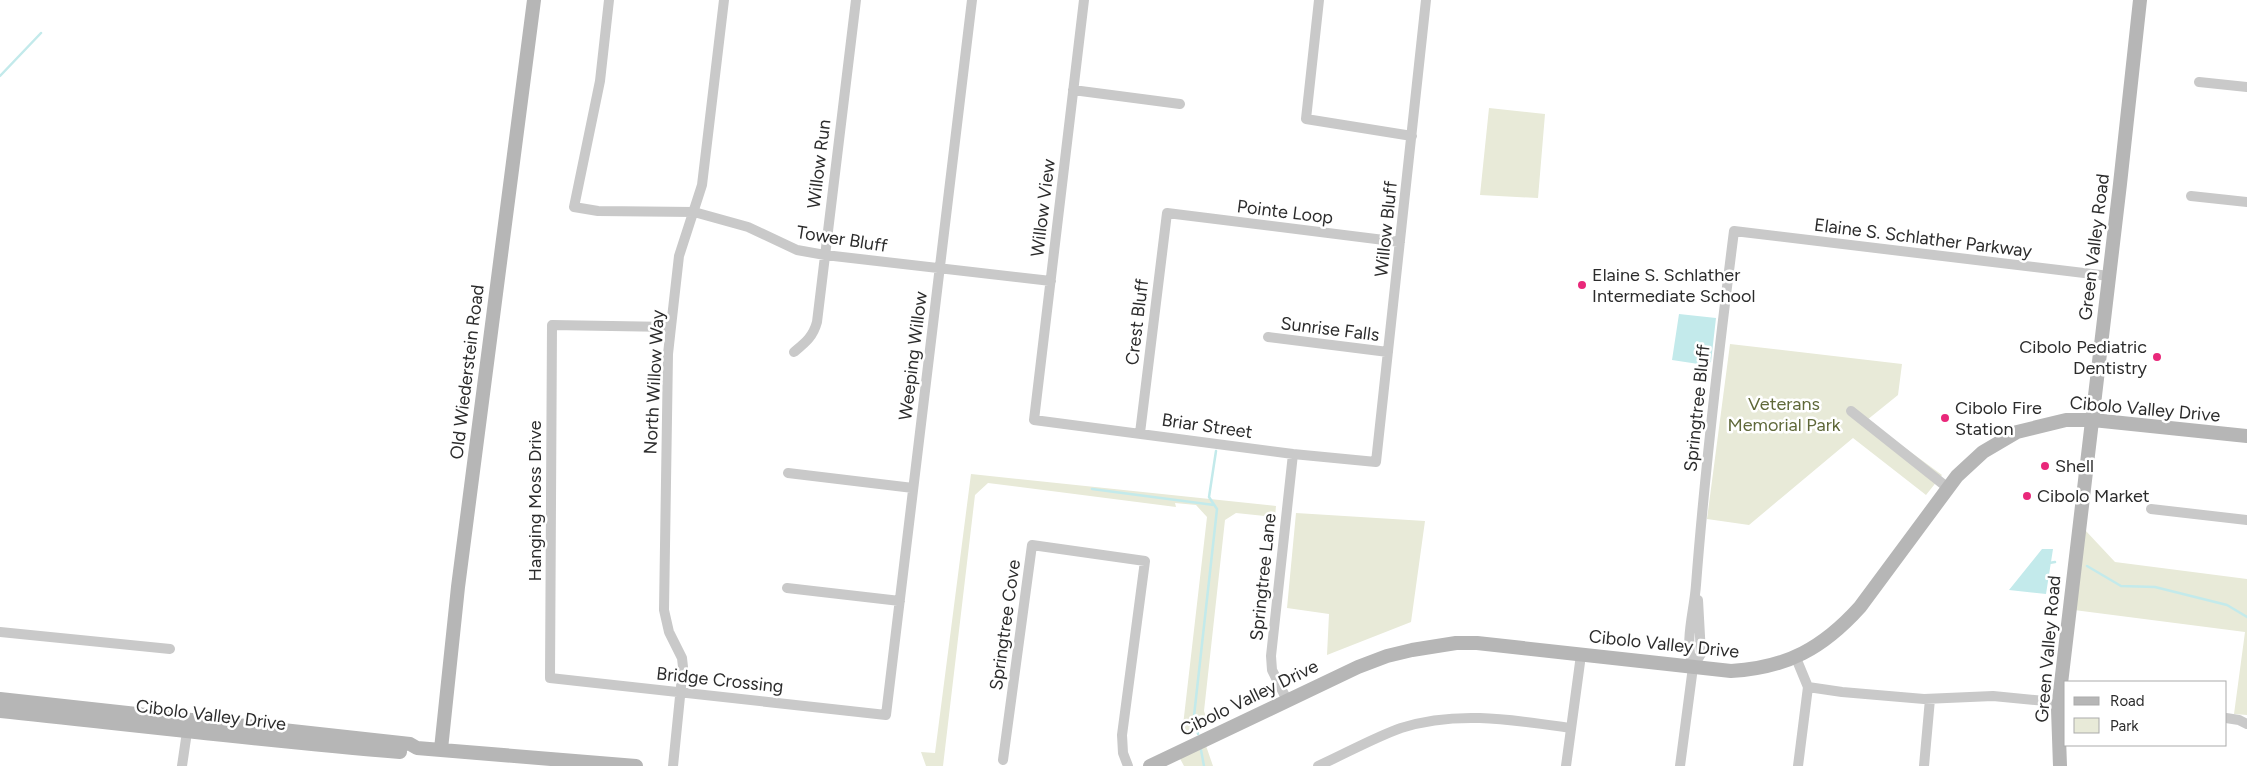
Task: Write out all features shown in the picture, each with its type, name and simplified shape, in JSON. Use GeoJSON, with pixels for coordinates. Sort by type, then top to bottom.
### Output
{"type":"FeatureCollection","features":[{"type":"Feature","properties":{"kind":"main road","name":"Old Wiederstein Road"},"geometry":{"type":"LineString","coordinates":[[441,749],[458,587],[534,0]]}},
{"type":"Feature","properties":{"kind":"main road","name":"Green Valley Road"},"geometry":{"type":"LineString","coordinates":[[2064,681],[2140,0]]}},
{"type":"Feature","properties":{"kind":"main road","name":"Cibolo Valley Drive"},"geometry":{"type":"LineString","coordinates":[[1150,766],[1365,664],[1387,656],[1434,646],[1456,643],[1497,644],[1731,671],[1750,670],[1796,658],[1824,642],[1843,627],[1860,607],[1948,488],[1983,452],[2017,432],[2066,420],[2093,420],[2247,436]]}},
{"type":"Feature","properties":{"kind":"main road","name":"Green Valley Road"},"geometry":{"type":"LineString","coordinates":[[2060,766],[2064,685]]}},
{"type":"Feature","properties":{"kind":"main road","name":"Cibolo Valley Drive"},"geometry":{"type":"LineString","coordinates":[[0,699],[188,724]]}},
{"type":"Feature","properties":{"kind":"main road","name":"Cibolo Valley Drive"},"geometry":{"type":"LineString","coordinates":[[0,711],[188,724],[410,744],[417,748],[515,758],[636,766]]}},
{"type":"Feature","properties":{"kind":"street","name":"Tower Bluff"},"geometry":{"type":"LineString","coordinates":[[609,0],[600,81],[574,207],[598,211],[694,212],[748,227],[797,250],[824,255],[1051,282]]}},
{"type":"Feature","properties":{"kind":"street","name":"North Willow Way"},"geometry":{"type":"LineString","coordinates":[[673,766],[681,693],[682,658],[669,632],[664,610],[668,354],[679,256],[702,185],[724,0]]}},
{"type":"Feature","properties":{"kind":"street","name":"Willow Run"},"geometry":{"type":"LineString","coordinates":[[794,352],[808,341],[815,331],[856,0]]}},
{"type":"Feature","properties":{"kind":"street","name":"Weeping Willow"},"geometry":{"type":"LineString","coordinates":[[886,715],[972,0]]}},
{"type":"Feature","properties":{"kind":"street","name":"Willow View"},"geometry":{"type":"LineString","coordinates":[[1034,420],[1084,0]]}},
{"type":"Feature","properties":{"kind":"street"},"geometry":{"type":"LineString","coordinates":[[1320,0],[1306,119],[1412,136]]}},
{"type":"Feature","properties":{"kind":"street","name":"Willow Bluff"},"geometry":{"type":"LineString","coordinates":[[1376,462],[1426,0]]}},
{"type":"Feature","properties":{"kind":"street"},"geometry":{"type":"LineString","coordinates":[[2199,82],[2247,87]]}},
{"type":"Feature","properties":{"kind":"street"},"geometry":{"type":"LineString","coordinates":[[1073,90],[1180,104]]}},
{"type":"Feature","properties":{"kind":"street"},"geometry":{"type":"LineString","coordinates":[[2192,196],[2247,202]]}},
{"type":"Feature","properties":{"kind":"street","name":"Pointe Loop"},"geometry":{"type":"LineString","coordinates":[[1166,213],[1400,242]]}},
{"type":"Feature","properties":{"kind":"street","name":"Crest Bluff"},"geometry":{"type":"LineString","coordinates":[[1140,434],[1166,213]]}},
{"type":"Feature","properties":{"kind":"street","name":"Elaine S. Schlather Parkway"},"geometry":{"type":"LineString","coordinates":[[1734,231],[2109,276]]}},
{"type":"Feature","properties":{"kind":"street","name":"Springtree Bluff"},"geometry":{"type":"LineString","coordinates":[[1680,766],[1692,667],[1701,654],[1700,608],[1696,588],[1700,525],[1734,231]]}},
{"type":"Feature","properties":{"kind":"street","name":"Hanging Moss Drive"},"geometry":{"type":"LineString","coordinates":[[550,678],[552,325],[670,327]]}},
{"type":"Feature","properties":{"kind":"street","name":"Sunrise Falls"},"geometry":{"type":"LineString","coordinates":[[1268,337],[1388,352]]}},
{"type":"Feature","properties":{"kind":"street"},"geometry":{"type":"LineString","coordinates":[[1851,411],[1948,488]]}},
{"type":"Feature","properties":{"kind":"street","name":"Briar Street"},"geometry":{"type":"LineString","coordinates":[[1034,420],[1292,454],[1376,462]]}},
{"type":"Feature","properties":{"kind":"street","name":"Springtree Lane"},"geometry":{"type":"LineString","coordinates":[[1287,700],[1272,670],[1271,656],[1292,454]]}},
{"type":"Feature","properties":{"kind":"street"},"geometry":{"type":"LineString","coordinates":[[788,473],[913,488]]}},
{"type":"Feature","properties":{"kind":"street"},"geometry":{"type":"LineString","coordinates":[[2150,509],[2247,520]]}},
{"type":"Feature","properties":{"kind":"street","name":"Springtree Cove"},"geometry":{"type":"LineString","coordinates":[[1003,760],[1032,545],[1145,561],[1122,735],[1123,753],[1128,766]]}},
{"type":"Feature","properties":{"kind":"street"},"geometry":{"type":"LineString","coordinates":[[787,588],[900,601]]}},
{"type":"Feature","properties":{"kind":"street"},"geometry":{"type":"LineString","coordinates":[[0,632],[170,649]]}},
{"type":"Feature","properties":{"kind":"street"},"geometry":{"type":"LineString","coordinates":[[1566,766],[1580,654]]}},
{"type":"Feature","properties":{"kind":"street"},"geometry":{"type":"LineString","coordinates":[[1796,658],[1808,687],[1798,766]]}},
{"type":"Feature","properties":{"kind":"street","name":"Bridge Crossing"},"geometry":{"type":"LineString","coordinates":[[550,678],[886,715]]}},
{"type":"Feature","properties":{"kind":"street"},"geometry":{"type":"LineString","coordinates":[[1808,687],[1842,692],[1930,699],[1993,696],[2062,703]]}},
{"type":"Feature","properties":{"kind":"street"},"geometry":{"type":"LineString","coordinates":[[1924,766],[1930,699]]}},
{"type":"Feature","properties":{"kind":"street"},"geometry":{"type":"LineString","coordinates":[[1318,766],[1391,732],[1432,720],[1469,716],[1571,728]]}},
{"type":"Feature","properties":{"kind":"street"},"geometry":{"type":"LineString","coordinates":[[2227,718],[2239,720],[2247,724]]}},
{"type":"Feature","properties":{"kind":"street"},"geometry":{"type":"LineString","coordinates":[[182,766],[188,724]]}},
{"type":"Feature","properties":{"kind":"green space"},"geometry":{"type":"Polygon","coordinates":[[[1489,108],[1545,114],[1538,198],[1480,195],[1489,108]]]}},
{"type":"Feature","properties":{"kind":"green space","name":"Veterans Memorial Park"},"geometry":{"type":"Polygon","coordinates":[[[1730,344],[1902,364],[1898,395],[1867,420],[1942,475],[1926,495],[1853,438],[1749,525],[1707,519],[1730,344]]]}},
{"type":"Feature","properties":{"kind":"green space"},"geometry":{"type":"Polygon","coordinates":[[[971,474],[1276,506],[1275,517],[1236,513],[1225,520],[1204,711],[1207,720],[1182,734],[1207,517],[1196,505],[1175,503],[1176,507],[988,483],[975,495],[943,766],[926,766],[921,752],[935,753],[971,474]]]}},
{"type":"Feature","properties":{"kind":"green space"},"geometry":{"type":"Polygon","coordinates":[[[1296,513],[1425,521],[1411,622],[1327,655],[1329,614],[1287,608],[1296,513]]]}},
{"type":"Feature","properties":{"kind":"green space"},"geometry":{"type":"Polygon","coordinates":[[[2085,530],[2115,562],[2247,579],[2247,715],[2234,714],[2245,632],[2074,610],[2085,530]]]}},
{"type":"Feature","properties":{"kind":"green space"},"geometry":{"type":"Polygon","coordinates":[[[1204,740],[1213,766],[1184,766],[1177,753],[1204,740]]]}},
{"type":"Feature","properties":{"kind":"water"},"geometry":{"type":"Polygon","coordinates":[[[1679,314],[1716,318],[1711,362],[1705,365],[1672,360],[1679,314]]]}},
{"type":"Feature","properties":{"kind":"water"},"geometry":{"type":"Polygon","coordinates":[[[2042,549],[2053,549],[2046,594],[2009,590],[2042,549]]]}},
{"type":"Feature","properties":{"kind":"waterway"},"geometry":{"type":"LineString","coordinates":[[0,76],[41,33]]}},
{"type":"Feature","properties":{"kind":"waterway"},"geometry":{"type":"LineString","coordinates":[[1198,734],[1194,716],[1217,509],[1209,497],[1216,451]]}},
{"type":"Feature","properties":{"kind":"waterway"},"geometry":{"type":"LineString","coordinates":[[1092,489],[1214,505]]}},
{"type":"Feature","properties":{"kind":"waterway"},"geometry":{"type":"LineString","coordinates":[[2049,563],[2055,562]]}},
{"type":"Feature","properties":{"kind":"waterway"},"geometry":{"type":"LineString","coordinates":[[2087,566],[2121,586],[2155,587],[2227,605],[2247,617]]}},
{"type":"Feature","properties":{"kind":"waterway"},"geometry":{"type":"LineString","coordinates":[[1201,750],[1204,766]]}},
{"type":"Feature","properties":{"kind":"place","name":"Elaine S. Schlather Intermediate School"},"geometry":{"type":"Point","coordinates":[1582,285]}},
{"type":"Feature","properties":{"kind":"place","name":"Cibolo Pediatric Dentistry"},"geometry":{"type":"Point","coordinates":[2157,357]}},
{"type":"Feature","properties":{"kind":"place","name":"Cibolo Fire Station"},"geometry":{"type":"Point","coordinates":[1945,418]}},
{"type":"Feature","properties":{"kind":"place","name":"Shell"},"geometry":{"type":"Point","coordinates":[2045,466]}},
{"type":"Feature","properties":{"kind":"place","name":"Cibolo Market"},"geometry":{"type":"Point","coordinates":[2027,496]}}]}
